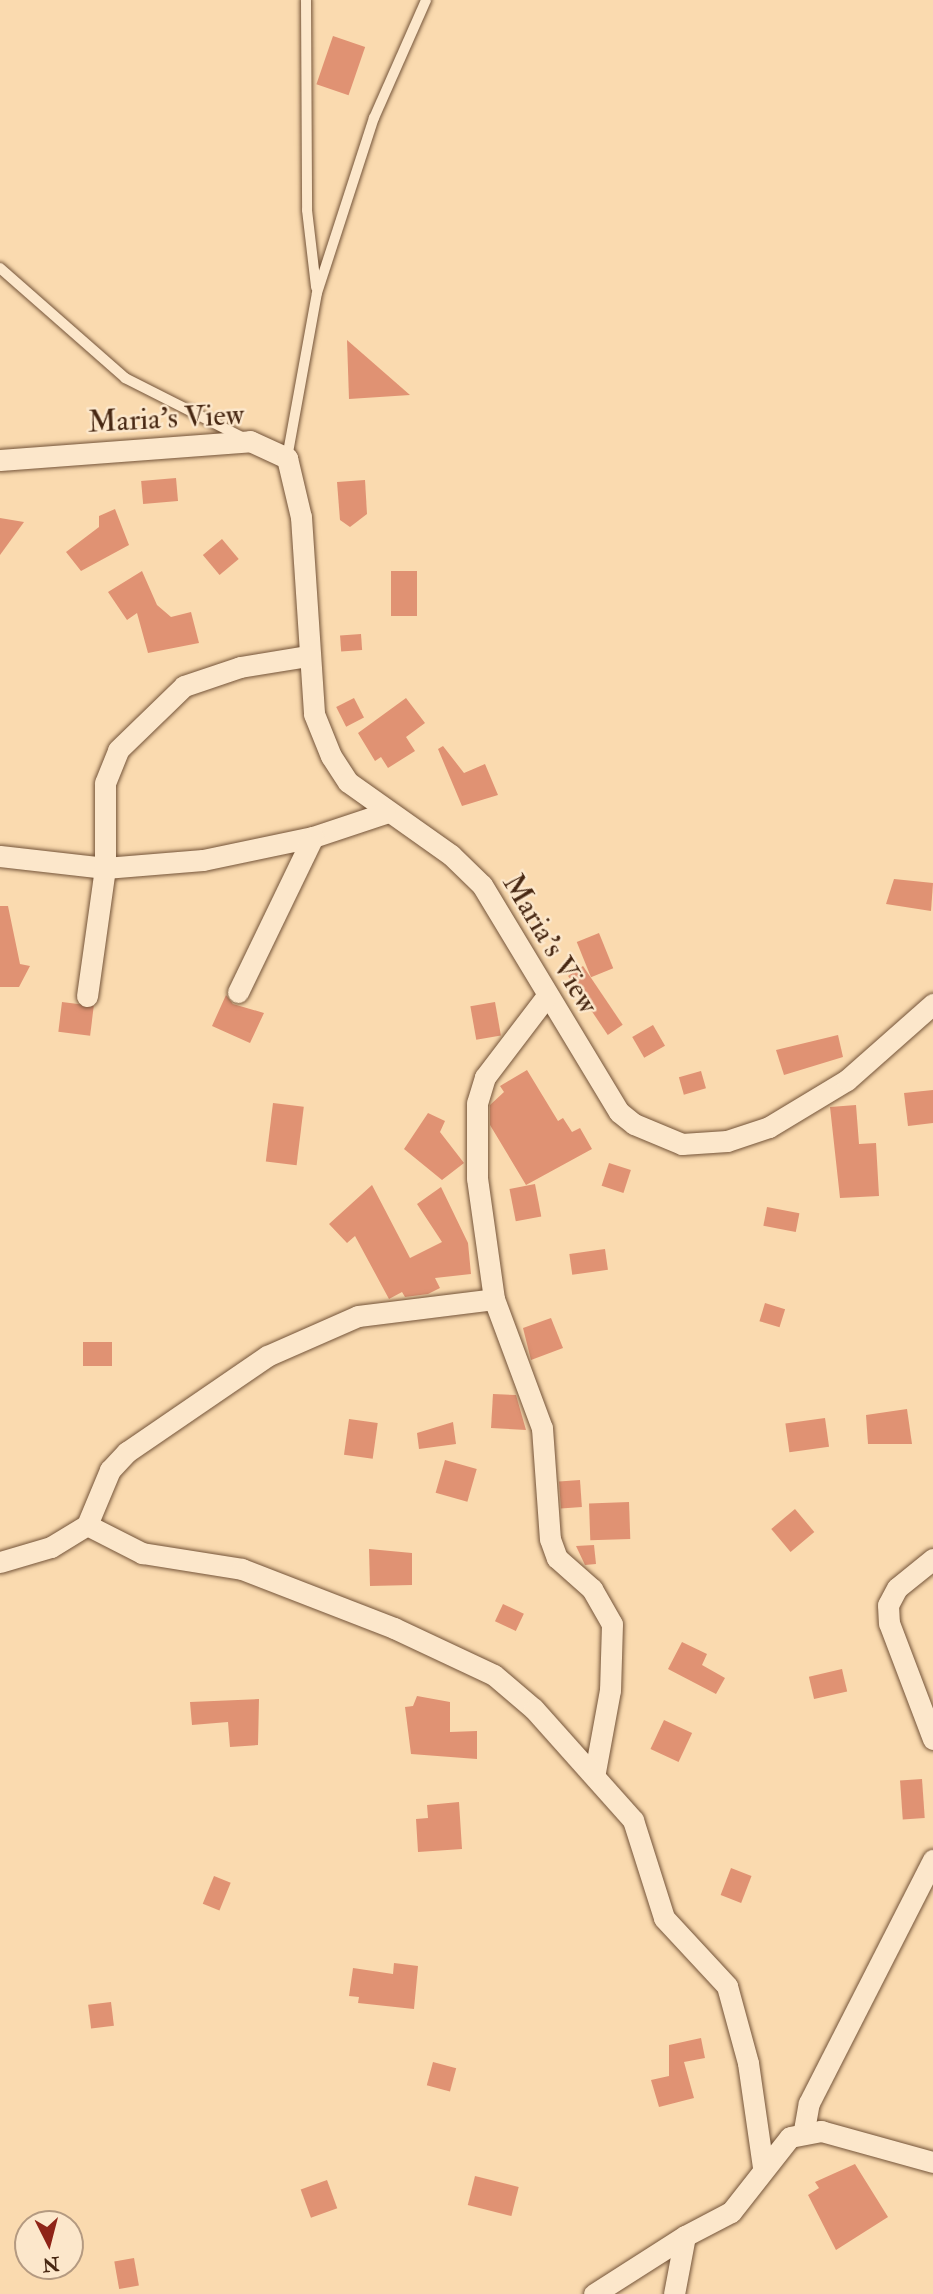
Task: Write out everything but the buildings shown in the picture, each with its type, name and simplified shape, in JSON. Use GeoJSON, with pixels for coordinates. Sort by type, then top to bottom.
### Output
{"type":"FeatureCollection","features":[{"type":"Feature","properties":{"kind":"street","name":"Maria's View"},"geometry":{"type":"LineString","coordinates":[[0,460],[250,441],[286,458],[301,517],[308,656],[314,714],[331,756],[348,782],[385,813],[451,855],[482,885],[546,996],[619,1112],[682,1144],[726,1141],[810,1106],[933,1004]]}},
{"type":"Feature","properties":{"kind":"street"},"geometry":{"type":"LineString","coordinates":[[87,996],[104,868],[104,783],[118,750],[184,686],[240,667],[308,656]]}},
{"type":"Feature","properties":{"kind":"street"},"geometry":{"type":"LineString","coordinates":[[0,856],[104,868],[203,860],[313,837],[385,813]]}},
{"type":"Feature","properties":{"kind":"street"},"geometry":{"type":"LineString","coordinates":[[238,992],[313,837]]}},
{"type":"Feature","properties":{"kind":"street"},"geometry":{"type":"LineString","coordinates":[[546,996],[485,1077],[477,1102],[477,1178],[494,1299],[542,1427],[546,1507],[557,1558],[592,1589],[612,1624],[610,1690],[595,1772]]}},
{"type":"Feature","properties":{"kind":"street"},"geometry":{"type":"LineString","coordinates":[[0,1562],[51,1547],[87,1525],[110,1471],[127,1452],[267,1356],[358,1316],[494,1299]]}},
{"type":"Feature","properties":{"kind":"street"},"geometry":{"type":"LineString","coordinates":[[87,1525],[142,1553],[242,1569],[284,1583],[451,1653],[494,1675],[595,1772],[642,1839],[664,1918],[727,1986],[748,2063],[763,2166]]}},
{"type":"Feature","properties":{"kind":"street"},"geometry":{"type":"LineString","coordinates":[[933,1559],[897,1588],[888,1605],[889,1623],[933,1739]]}},
{"type":"Feature","properties":{"kind":"street"},"geometry":{"type":"LineString","coordinates":[[594,2294],[685,2236],[731,2211],[763,2166],[804,2130],[809,2103],[933,1860]]}},
{"type":"Feature","properties":{"kind":"street"},"geometry":{"type":"LineString","coordinates":[[804,2130],[933,2162]]}},
{"type":"Feature","properties":{"kind":"street"},"geometry":{"type":"LineString","coordinates":[[674,2294],[685,2236]]}},
{"type":"Feature","properties":{"kind":"lane"},"geometry":{"type":"LineString","coordinates":[[306,0],[307,210],[317,293]]}},
{"type":"Feature","properties":{"kind":"lane"},"geometry":{"type":"LineString","coordinates":[[286,458],[317,293],[374,118],[426,0]]}},
{"type":"Feature","properties":{"kind":"lane"},"geometry":{"type":"LineString","coordinates":[[0,268],[125,378],[250,441]]}}]}
